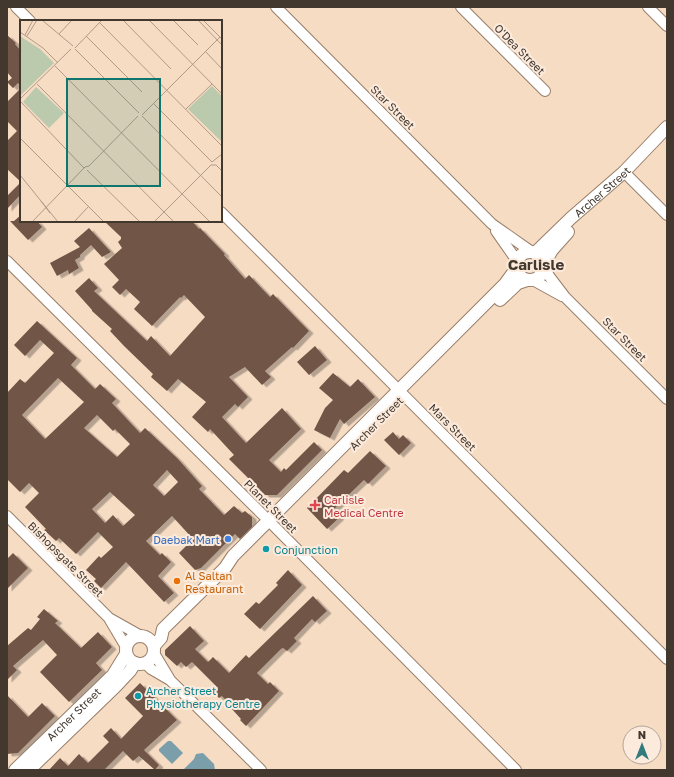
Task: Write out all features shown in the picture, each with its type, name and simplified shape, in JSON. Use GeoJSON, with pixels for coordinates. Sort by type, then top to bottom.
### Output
{"type":"FeatureCollection","features":[{"type":"Feature","properties":{"kind":"main road","name":"Archer Street"},"geometry":{"type":"LineString","coordinates":[[534,252],[572,218],[626,174],[667,127]]}},
{"type":"Feature","properties":{"kind":"main road","name":"Archer Street"},"geometry":{"type":"LineString","coordinates":[[544,265],[559,240],[626,174],[667,137]]}},
{"type":"Feature","properties":{"kind":"main road"},"geometry":{"type":"LineString","coordinates":[[534,252],[543,259],[544,265],[541,276],[530,280],[520,276],[516,265],[523,254],[534,252]]}},
{"type":"Feature","properties":{"kind":"main road","name":"Archer Street"},"geometry":{"type":"LineString","coordinates":[[143,636],[163,629],[225,568],[238,562],[271,523],[402,392],[505,284],[516,265]]}},
{"type":"Feature","properties":{"kind":"main road","name":"Archer Street"},"geometry":{"type":"LineString","coordinates":[[402,392],[518,283],[530,280]]}},
{"type":"Feature","properties":{"kind":"main road","name":"Archer Street"},"geometry":{"type":"LineString","coordinates":[[154,650],[161,638],[163,629]]}},
{"type":"Feature","properties":{"kind":"main road"},"geometry":{"type":"LineString","coordinates":[[143,636],[151,642],[154,650],[149,661],[140,663],[129,659],[126,650],[129,641],[134,637],[143,636]]}},
{"type":"Feature","properties":{"kind":"main road","name":"Archer Street"},"geometry":{"type":"LineString","coordinates":[[16,770],[113,675],[126,650]]}},
{"type":"Feature","properties":{"kind":"main road","name":"Archer Street"},"geometry":{"type":"LineString","coordinates":[[28,770],[140,663]]}},
{"type":"Feature","properties":{"kind":"street"},"geometry":{"type":"LineString","coordinates":[[16,7],[29,20]]}},
{"type":"Feature","properties":{"kind":"street","name":"Star Street"},"geometry":{"type":"LineString","coordinates":[[276,7],[492,224],[534,252]]}},
{"type":"Feature","properties":{"kind":"street","name":"O'Dea Street"},"geometry":{"type":"LineString","coordinates":[[460,7],[545,91]]}},
{"type":"Feature","properties":{"kind":"street"},"geometry":{"type":"LineString","coordinates":[[648,7],[667,26]]}},
{"type":"Feature","properties":{"kind":"street"},"geometry":{"type":"LineString","coordinates":[[626,174],[667,215]]}},
{"type":"Feature","properties":{"kind":"street","name":"Mars Street"},"geometry":{"type":"LineString","coordinates":[[222,213],[402,392],[667,660]]}},
{"type":"Feature","properties":{"kind":"street","name":"Star Street"},"geometry":{"type":"LineString","coordinates":[[492,224],[516,265]]}},
{"type":"Feature","properties":{"kind":"street","name":"Planet Street"},"geometry":{"type":"LineString","coordinates":[[7,261],[271,523],[516,770]]}},
{"type":"Feature","properties":{"kind":"street","name":"Star Street"},"geometry":{"type":"LineString","coordinates":[[544,265],[549,276],[565,297],[667,399]]}},
{"type":"Feature","properties":{"kind":"street","name":"Star Street"},"geometry":{"type":"LineString","coordinates":[[530,280],[565,297]]}},
{"type":"Feature","properties":{"kind":"street","name":"Bishopsgate Street"},"geometry":{"type":"LineString","coordinates":[[7,516],[109,618],[126,650]]}},
{"type":"Feature","properties":{"kind":"street","name":"Bishopsgate Street"},"geometry":{"type":"LineString","coordinates":[[109,618],[143,636]]}},
{"type":"Feature","properties":{"kind":"street"},"geometry":{"type":"LineString","coordinates":[[154,650],[170,680]]}},
{"type":"Feature","properties":{"kind":"street"},"geometry":{"type":"LineString","coordinates":[[140,663],[170,680],[261,770]]}},
{"type":"Feature","properties":{"kind":"water"},"geometry":{"type":"Polygon","coordinates":[[[168,741],[171,741],[183,753],[172,764],[159,751],[159,749],[168,741]]]}},
{"type":"Feature","properties":{"kind":"water"},"geometry":{"type":"Polygon","coordinates":[[[203,753],[214,764],[215,770],[183,770],[194,759],[196,754],[203,753]]]}},
{"type":"Feature","properties":{"kind":"building"},"geometry":{"type":"Polygon","coordinates":[[[7,35],[16,43],[15,44],[20,50],[20,86],[18,83],[13,88],[7,82],[12,78],[7,72],[7,35]]]}},
{"type":"Feature","properties":{"kind":"building"},"geometry":{"type":"Polygon","coordinates":[[[20,89],[20,181],[7,169],[7,141],[17,131],[7,121],[7,102],[20,89]]]}},
{"type":"Feature","properties":{"kind":"building"},"geometry":{"type":"Polygon","coordinates":[[[20,183],[20,195],[7,209],[7,196],[20,183]]]}},
{"type":"Feature","properties":{"kind":"building"},"geometry":{"type":"Polygon","coordinates":[[[20,216],[20,222],[38,222],[42,227],[28,240],[10,221],[14,221],[20,216]]]}},
{"type":"Feature","properties":{"kind":"building"},"geometry":{"type":"Polygon","coordinates":[[[105,222],[193,222],[225,254],[224,255],[245,279],[249,275],[270,297],[273,294],[309,331],[293,348],[292,347],[265,371],[271,377],[262,385],[245,367],[229,377],[248,397],[238,407],[235,404],[222,417],[246,443],[282,408],[301,429],[269,460],[281,472],[284,468],[286,470],[314,442],[322,450],[277,495],[265,495],[229,459],[234,455],[210,429],[208,432],[192,417],[206,402],[178,379],[167,391],[151,377],[153,374],[124,346],[110,331],[112,329],[92,311],[75,291],[89,278],[98,288],[94,291],[147,341],[151,336],[170,356],[205,317],[184,295],[181,298],[180,297],[152,326],[134,309],[140,302],[126,289],[120,295],[112,287],[119,280],[104,264],[122,248],[118,242],[121,237],[105,222]]]}},
{"type":"Feature","properties":{"kind":"building"},"geometry":{"type":"Polygon","coordinates":[[[89,228],[111,252],[102,257],[91,245],[80,255],[80,257],[75,260],[79,268],[69,274],[68,270],[57,276],[50,263],[80,247],[74,241],[89,228]]]}},
{"type":"Feature","properties":{"kind":"building"},"geometry":{"type":"Polygon","coordinates":[[[37,321],[77,358],[71,365],[95,389],[100,384],[116,399],[112,403],[140,433],[145,428],[178,459],[202,486],[199,489],[224,515],[234,506],[242,513],[245,511],[252,517],[252,527],[240,539],[235,534],[201,568],[195,570],[179,553],[193,539],[172,516],[146,541],[160,555],[162,553],[171,562],[158,576],[174,593],[164,602],[126,562],[101,588],[94,581],[96,579],[86,570],[99,556],[101,558],[113,547],[98,532],[76,554],[59,538],[56,541],[44,530],[46,529],[25,507],[39,493],[29,483],[20,492],[7,479],[7,393],[20,379],[25,383],[54,353],[40,340],[25,356],[14,345],[37,321]],[[58,378],[22,415],[45,439],[84,402],[58,378]],[[97,415],[84,428],[117,457],[130,444],[115,429],[113,431],[97,415]],[[167,470],[153,485],[164,496],[178,482],[167,470]],[[110,492],[92,509],[105,523],[113,515],[123,526],[135,515],[110,492]]]}},
{"type":"Feature","properties":{"kind":"building"},"geometry":{"type":"Polygon","coordinates":[[[315,346],[327,360],[309,375],[297,362],[315,346]]]}},
{"type":"Feature","properties":{"kind":"building"},"geometry":{"type":"Polygon","coordinates":[[[333,373],[350,387],[358,379],[375,397],[344,424],[340,419],[330,438],[314,430],[325,408],[333,400],[319,388],[333,373]]]}},
{"type":"Feature","properties":{"kind":"building"},"geometry":{"type":"Polygon","coordinates":[[[393,432],[399,439],[403,435],[411,443],[399,455],[384,440],[393,432]]]}},
{"type":"Feature","properties":{"kind":"building"},"geometry":{"type":"Polygon","coordinates":[[[370,451],[386,466],[368,484],[364,480],[333,510],[340,517],[327,529],[307,508],[344,470],[348,473],[370,451]]]}},
{"type":"Feature","properties":{"kind":"building"},"geometry":{"type":"Polygon","coordinates":[[[13,553],[28,568],[7,589],[7,559],[13,553]]]}},
{"type":"Feature","properties":{"kind":"building"},"geometry":{"type":"Polygon","coordinates":[[[288,570],[302,585],[260,629],[244,614],[256,602],[259,604],[278,585],[276,583],[288,570]]]}},
{"type":"Feature","properties":{"kind":"building"},"geometry":{"type":"Polygon","coordinates":[[[313,596],[327,611],[315,622],[312,619],[294,638],[297,641],[287,651],[283,648],[281,649],[257,673],[268,684],[270,682],[279,691],[246,726],[222,696],[219,698],[214,693],[218,688],[192,662],[186,667],[181,662],[177,666],[165,655],[165,650],[190,626],[204,641],[195,649],[208,662],[213,657],[229,673],[246,655],[249,658],[313,596]]]}},
{"type":"Feature","properties":{"kind":"building"},"geometry":{"type":"Polygon","coordinates":[[[44,609],[58,621],[55,623],[81,648],[98,632],[112,647],[96,663],[102,670],[69,702],[40,672],[57,655],[43,640],[13,666],[17,670],[7,680],[7,646],[28,628],[31,630],[40,619],[37,617],[44,609]]]}},
{"type":"Feature","properties":{"kind":"building"},"geometry":{"type":"Polygon","coordinates":[[[140,683],[177,720],[144,750],[159,765],[155,770],[139,756],[133,761],[123,751],[104,770],[49,770],[60,758],[68,766],[79,754],[88,763],[109,742],[103,736],[111,728],[121,739],[143,716],[125,698],[140,683]]]}},
{"type":"Feature","properties":{"kind":"building"},"geometry":{"type":"Polygon","coordinates":[[[7,695],[28,717],[42,703],[55,716],[18,753],[7,754],[7,695]]]}},
{"type":"Feature","properties":{"kind":"place","name":"Carlisle Medical Centre"},"geometry":{"type":"Point","coordinates":[315,505]}},
{"type":"Feature","properties":{"kind":"place","name":"Daebak Mart"},"geometry":{"type":"Point","coordinates":[228,539]}},
{"type":"Feature","properties":{"kind":"place","name":"Conjunction"},"geometry":{"type":"Point","coordinates":[266,549]}},
{"type":"Feature","properties":{"kind":"place","name":"Al Saltan Restaurant"},"geometry":{"type":"Point","coordinates":[177,581]}},
{"type":"Feature","properties":{"kind":"place","name":"Archer Street Physiotherapy Centre"},"geometry":{"type":"Point","coordinates":[138,696]}},
{"type":"Feature","properties":{"kind":"district","name":"Carlisle"},"geometry":{"type":"Point","coordinates":[536,264]}}]}
